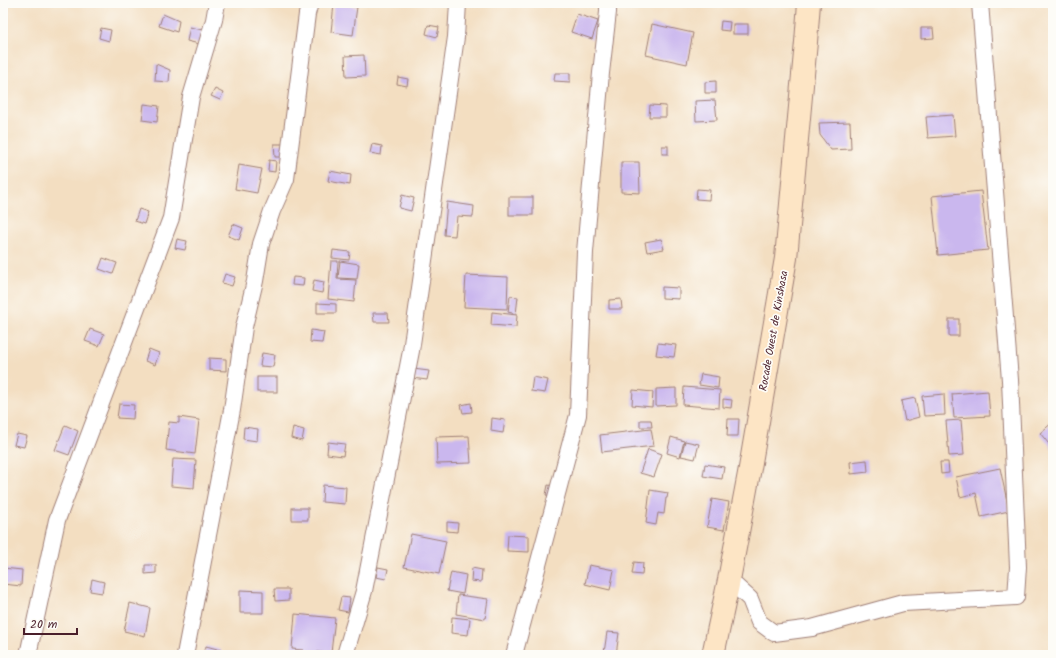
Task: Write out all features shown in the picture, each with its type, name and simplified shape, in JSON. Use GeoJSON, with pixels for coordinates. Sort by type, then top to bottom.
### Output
{"type":"FeatureCollection","features":[{"type":"Feature","properties":{"kind":"main road","name":"Rocade Ouest de Kinshasa"},"geometry":{"type":"LineString","coordinates":[[713,655],[750,468],[786,258],[806,42],[808,3]]}},
{"type":"Feature","properties":{"kind":"street"},"geometry":{"type":"LineString","coordinates":[[28,655],[57,520],[171,218],[191,97],[214,20],[217,3]]}},
{"type":"Feature","properties":{"kind":"street"},"geometry":{"type":"LineString","coordinates":[[184,655],[232,410],[244,327],[255,281],[261,244],[272,211],[286,179],[307,14],[310,3]]}},
{"type":"Feature","properties":{"kind":"street"},"geometry":{"type":"LineString","coordinates":[[345,655],[364,591],[410,358],[456,37],[458,3]]}},
{"type":"Feature","properties":{"kind":"street"},"geometry":{"type":"LineString","coordinates":[[514,655],[578,415],[585,252],[608,3]]}},
{"type":"Feature","properties":{"kind":"street"},"geometry":{"type":"LineString","coordinates":[[729,580],[750,599],[759,622],[774,633],[812,628],[903,603],[1016,597],[1018,567],[1010,380],[980,3]]}},
{"type":"Feature","properties":{"kind":"building"},"geometry":{"type":"Polygon","coordinates":[[[334,4],[357,7],[353,35],[331,32],[334,4]]]}},
{"type":"Feature","properties":{"kind":"building"},"geometry":{"type":"Polygon","coordinates":[[[163,14],[179,21],[177,32],[159,26],[163,14]]]}},
{"type":"Feature","properties":{"kind":"building"},"geometry":{"type":"Polygon","coordinates":[[[577,14],[598,21],[592,39],[571,32],[577,14]]]}},
{"type":"Feature","properties":{"kind":"building"},"geometry":{"type":"Polygon","coordinates":[[[721,21],[730,22],[729,31],[720,30],[721,21]]]}},
{"type":"Feature","properties":{"kind":"building"},"geometry":{"type":"Polygon","coordinates":[[[652,24],[693,33],[687,64],[646,55],[652,24]]]}},
{"type":"Feature","properties":{"kind":"building"},"geometry":{"type":"Polygon","coordinates":[[[733,24],[748,24],[748,34],[733,34],[733,24]]]}},
{"type":"Feature","properties":{"kind":"building"},"geometry":{"type":"Polygon","coordinates":[[[428,25],[439,27],[437,37],[426,34],[428,25]]]}},
{"type":"Feature","properties":{"kind":"building"},"geometry":{"type":"Polygon","coordinates":[[[190,27],[202,30],[199,44],[187,41],[190,27]]]}},
{"type":"Feature","properties":{"kind":"building"},"geometry":{"type":"Polygon","coordinates":[[[101,28],[111,30],[109,41],[99,38],[101,28]]]}},
{"type":"Feature","properties":{"kind":"building"},"geometry":{"type":"Polygon","coordinates":[[[921,28],[933,28],[934,38],[921,39],[921,28]]]}},
{"type":"Feature","properties":{"kind":"building"},"geometry":{"type":"Polygon","coordinates":[[[364,55],[365,76],[346,77],[345,56],[364,55]]]}},
{"type":"Feature","properties":{"kind":"building"},"geometry":{"type":"Polygon","coordinates":[[[156,64],[170,70],[169,82],[155,81],[156,64]]]}},
{"type":"Feature","properties":{"kind":"building"},"geometry":{"type":"Polygon","coordinates":[[[555,73],[570,73],[570,82],[554,81],[555,73]]]}},
{"type":"Feature","properties":{"kind":"building"},"geometry":{"type":"Polygon","coordinates":[[[398,77],[408,79],[407,86],[397,84],[398,77]]]}},
{"type":"Feature","properties":{"kind":"building"},"geometry":{"type":"Polygon","coordinates":[[[716,81],[716,93],[705,93],[705,82],[716,81]]]}},
{"type":"Feature","properties":{"kind":"building"},"geometry":{"type":"Polygon","coordinates":[[[215,89],[223,93],[220,100],[211,96],[215,89]]]}},
{"type":"Feature","properties":{"kind":"building"},"geometry":{"type":"Polygon","coordinates":[[[715,100],[717,120],[696,121],[695,101],[715,100]]]}},
{"type":"Feature","properties":{"kind":"building"},"geometry":{"type":"Polygon","coordinates":[[[144,104],[159,106],[157,122],[142,120],[144,104]]]}},
{"type":"Feature","properties":{"kind":"building"},"geometry":{"type":"Polygon","coordinates":[[[650,105],[666,106],[666,117],[649,117],[650,105]]]}},
{"type":"Feature","properties":{"kind":"building"},"geometry":{"type":"Polygon","coordinates":[[[953,115],[955,136],[928,138],[926,117],[953,115]]]}},
{"type":"Feature","properties":{"kind":"building"},"geometry":{"type":"Polygon","coordinates":[[[850,122],[851,149],[831,150],[820,135],[819,123],[850,122]]]}},
{"type":"Feature","properties":{"kind":"building"},"geometry":{"type":"Polygon","coordinates":[[[274,144],[285,144],[286,157],[275,157],[274,144]]]}},
{"type":"Feature","properties":{"kind":"building"},"geometry":{"type":"Polygon","coordinates":[[[372,144],[382,146],[381,155],[370,153],[372,144]]]}},
{"type":"Feature","properties":{"kind":"building"},"geometry":{"type":"Polygon","coordinates":[[[662,146],[668,146],[668,154],[662,154],[662,146]]]}},
{"type":"Feature","properties":{"kind":"building"},"geometry":{"type":"Polygon","coordinates":[[[269,160],[276,161],[275,172],[268,171],[269,160]]]}},
{"type":"Feature","properties":{"kind":"building"},"geometry":{"type":"Polygon","coordinates":[[[621,162],[639,162],[640,193],[621,192],[621,162]]]}},
{"type":"Feature","properties":{"kind":"building"},"geometry":{"type":"Polygon","coordinates":[[[239,165],[262,169],[257,193],[235,189],[239,165]]]}},
{"type":"Feature","properties":{"kind":"building"},"geometry":{"type":"Polygon","coordinates":[[[330,171],[351,175],[350,185],[328,181],[330,171]]]}},
{"type":"Feature","properties":{"kind":"building"},"geometry":{"type":"Polygon","coordinates":[[[697,189],[710,190],[709,200],[696,199],[697,189]]]}},
{"type":"Feature","properties":{"kind":"building"},"geometry":{"type":"Polygon","coordinates":[[[981,191],[988,250],[938,255],[932,196],[981,191]]]}},
{"type":"Feature","properties":{"kind":"building"},"geometry":{"type":"Polygon","coordinates":[[[402,195],[414,198],[411,211],[399,208],[402,195]]]}},
{"type":"Feature","properties":{"kind":"building"},"geometry":{"type":"Polygon","coordinates":[[[509,197],[533,197],[533,215],[509,215],[509,197]]]}},
{"type":"Feature","properties":{"kind":"building"},"geometry":{"type":"Polygon","coordinates":[[[447,202],[474,206],[473,217],[457,216],[455,236],[444,235],[447,202]]]}},
{"type":"Feature","properties":{"kind":"building"},"geometry":{"type":"Polygon","coordinates":[[[139,209],[148,212],[144,224],[135,221],[139,209]]]}},
{"type":"Feature","properties":{"kind":"building"},"geometry":{"type":"Polygon","coordinates":[[[233,224],[243,228],[239,240],[228,236],[233,224]]]}},
{"type":"Feature","properties":{"kind":"building"},"geometry":{"type":"Polygon","coordinates":[[[177,239],[187,241],[185,250],[175,248],[177,239]]]}},
{"type":"Feature","properties":{"kind":"building"},"geometry":{"type":"Polygon","coordinates":[[[661,239],[664,249],[647,252],[645,242],[661,239]]]}},
{"type":"Feature","properties":{"kind":"building"},"geometry":{"type":"Polygon","coordinates":[[[333,250],[350,252],[349,260],[332,258],[333,250]]]}},
{"type":"Feature","properties":{"kind":"building"},"geometry":{"type":"Polygon","coordinates":[[[103,258],[117,263],[113,274],[99,269],[103,258]]]}},
{"type":"Feature","properties":{"kind":"building"},"geometry":{"type":"Polygon","coordinates":[[[331,261],[338,261],[337,279],[356,280],[354,302],[328,299],[331,261]]]}},
{"type":"Feature","properties":{"kind":"building"},"geometry":{"type":"Polygon","coordinates":[[[340,261],[359,264],[357,279],[338,278],[340,261]]]}},
{"type":"Feature","properties":{"kind":"building"},"geometry":{"type":"Polygon","coordinates":[[[225,274],[235,277],[232,286],[222,283],[225,274]]]}},
{"type":"Feature","properties":{"kind":"building"},"geometry":{"type":"Polygon","coordinates":[[[466,275],[508,277],[507,309],[464,307],[466,275]]]}},
{"type":"Feature","properties":{"kind":"building"},"geometry":{"type":"Polygon","coordinates":[[[293,277],[304,278],[303,286],[292,285],[293,277]]]}},
{"type":"Feature","properties":{"kind":"building"},"geometry":{"type":"Polygon","coordinates":[[[314,280],[324,282],[322,293],[312,291],[314,280]]]}},
{"type":"Feature","properties":{"kind":"building"},"geometry":{"type":"Polygon","coordinates":[[[662,287],[679,288],[679,299],[662,298],[662,287]]]}},
{"type":"Feature","properties":{"kind":"building"},"geometry":{"type":"Polygon","coordinates":[[[510,296],[518,297],[516,314],[508,312],[510,296]]]}},
{"type":"Feature","properties":{"kind":"building"},"geometry":{"type":"Polygon","coordinates":[[[621,299],[622,309],[609,309],[609,300],[621,299]]]}},
{"type":"Feature","properties":{"kind":"building"},"geometry":{"type":"Polygon","coordinates":[[[317,303],[336,304],[336,313],[317,313],[317,303]]]}},
{"type":"Feature","properties":{"kind":"building"},"geometry":{"type":"Polygon","coordinates":[[[492,312],[517,315],[516,327],[491,325],[492,312]]]}},
{"type":"Feature","properties":{"kind":"building"},"geometry":{"type":"Polygon","coordinates":[[[373,313],[388,313],[389,322],[374,322],[373,313]]]}},
{"type":"Feature","properties":{"kind":"building"},"geometry":{"type":"Polygon","coordinates":[[[949,319],[959,319],[959,336],[949,336],[949,319]]]}},
{"type":"Feature","properties":{"kind":"building"},"geometry":{"type":"Polygon","coordinates":[[[90,329],[104,334],[99,346],[85,341],[90,329]]]}},
{"type":"Feature","properties":{"kind":"building"},"geometry":{"type":"Polygon","coordinates":[[[311,330],[324,332],[322,343],[310,342],[311,330]]]}},
{"type":"Feature","properties":{"kind":"building"},"geometry":{"type":"Polygon","coordinates":[[[658,343],[676,345],[674,357],[656,355],[658,343]]]}},
{"type":"Feature","properties":{"kind":"building"},"geometry":{"type":"Polygon","coordinates":[[[149,349],[159,353],[155,365],[145,361],[149,349]]]}},
{"type":"Feature","properties":{"kind":"building"},"geometry":{"type":"Polygon","coordinates":[[[262,353],[275,355],[273,367],[260,366],[262,353]]]}},
{"type":"Feature","properties":{"kind":"building"},"geometry":{"type":"Polygon","coordinates":[[[209,358],[226,359],[226,371],[209,370],[209,358]]]}},
{"type":"Feature","properties":{"kind":"building"},"geometry":{"type":"Polygon","coordinates":[[[413,369],[429,371],[427,380],[412,378],[413,369]]]}},
{"type":"Feature","properties":{"kind":"building"},"geometry":{"type":"Polygon","coordinates":[[[701,374],[719,377],[718,388],[699,385],[701,374]]]}},
{"type":"Feature","properties":{"kind":"building"},"geometry":{"type":"Polygon","coordinates":[[[257,377],[277,377],[277,392],[257,392],[257,377]]]}},
{"type":"Feature","properties":{"kind":"building"},"geometry":{"type":"Polygon","coordinates":[[[533,377],[548,380],[545,393],[531,391],[533,377]]]}},
{"type":"Feature","properties":{"kind":"building"},"geometry":{"type":"Polygon","coordinates":[[[684,387],[720,390],[719,408],[683,405],[684,387]]]}},
{"type":"Feature","properties":{"kind":"building"},"geometry":{"type":"Polygon","coordinates":[[[676,388],[676,405],[656,406],[656,389],[676,388]]]}},
{"type":"Feature","properties":{"kind":"building"},"geometry":{"type":"Polygon","coordinates":[[[633,390],[653,392],[652,407],[632,405],[633,390]]]}},
{"type":"Feature","properties":{"kind":"building"},"geometry":{"type":"Polygon","coordinates":[[[988,391],[990,416],[954,418],[952,394],[988,391]]]}},
{"type":"Feature","properties":{"kind":"building"},"geometry":{"type":"Polygon","coordinates":[[[944,394],[945,415],[924,416],[922,396],[944,394]]]}},
{"type":"Feature","properties":{"kind":"building"},"geometry":{"type":"Polygon","coordinates":[[[915,398],[919,417],[905,421],[901,401],[915,398]]]}},
{"type":"Feature","properties":{"kind":"building"},"geometry":{"type":"Polygon","coordinates":[[[723,399],[732,400],[731,408],[723,407],[723,399]]]}},
{"type":"Feature","properties":{"kind":"building"},"geometry":{"type":"Polygon","coordinates":[[[471,403],[472,412],[463,413],[461,405],[471,403]]]}},
{"type":"Feature","properties":{"kind":"building"},"geometry":{"type":"Polygon","coordinates":[[[119,404],[134,405],[133,419],[117,418],[119,404]]]}},
{"type":"Feature","properties":{"kind":"building"},"geometry":{"type":"Polygon","coordinates":[[[179,417],[199,420],[195,454],[166,450],[169,422],[179,423],[179,417]]]}},
{"type":"Feature","properties":{"kind":"building"},"geometry":{"type":"Polygon","coordinates":[[[492,418],[505,420],[503,433],[491,431],[492,418]]]}},
{"type":"Feature","properties":{"kind":"building"},"geometry":{"type":"Polygon","coordinates":[[[728,419],[739,419],[738,436],[727,436],[728,419]]]}},
{"type":"Feature","properties":{"kind":"building"},"geometry":{"type":"Polygon","coordinates":[[[640,420],[651,420],[652,427],[640,427],[640,420]]]}},
{"type":"Feature","properties":{"kind":"building"},"geometry":{"type":"Polygon","coordinates":[[[961,420],[964,455],[949,456],[946,421],[961,420]]]}},
{"type":"Feature","properties":{"kind":"building"},"geometry":{"type":"Polygon","coordinates":[[[1053,422],[1053,449],[1040,433],[1053,422]]]}},
{"type":"Feature","properties":{"kind":"building"},"geometry":{"type":"Polygon","coordinates":[[[65,425],[78,431],[69,455],[55,450],[65,425]]]}},
{"type":"Feature","properties":{"kind":"building"},"geometry":{"type":"Polygon","coordinates":[[[244,427],[258,429],[257,441],[243,439],[244,427]]]}},
{"type":"Feature","properties":{"kind":"building"},"geometry":{"type":"Polygon","coordinates":[[[293,427],[304,430],[302,441],[291,438],[293,427]]]}},
{"type":"Feature","properties":{"kind":"building"},"geometry":{"type":"Polygon","coordinates":[[[651,429],[654,446],[602,452],[600,435],[651,429]]]}},
{"type":"Feature","properties":{"kind":"building"},"geometry":{"type":"Polygon","coordinates":[[[17,434],[27,436],[24,447],[14,445],[17,434]]]}},
{"type":"Feature","properties":{"kind":"building"},"geometry":{"type":"Polygon","coordinates":[[[469,436],[471,463],[437,464],[436,437],[469,436]]]}},
{"type":"Feature","properties":{"kind":"building"},"geometry":{"type":"Polygon","coordinates":[[[671,437],[684,441],[680,457],[667,453],[671,437]]]}},
{"type":"Feature","properties":{"kind":"building"},"geometry":{"type":"Polygon","coordinates":[[[685,441],[699,444],[695,459],[681,456],[685,441]]]}},
{"type":"Feature","properties":{"kind":"building"},"geometry":{"type":"Polygon","coordinates":[[[328,442],[345,444],[343,456],[327,454],[328,442]]]}},
{"type":"Feature","properties":{"kind":"building"},"geometry":{"type":"Polygon","coordinates":[[[648,449],[662,454],[654,477],[640,473],[648,449]]]}},
{"type":"Feature","properties":{"kind":"building"},"geometry":{"type":"Polygon","coordinates":[[[173,459],[196,460],[194,488],[171,486],[173,459]]]}},
{"type":"Feature","properties":{"kind":"building"},"geometry":{"type":"Polygon","coordinates":[[[867,460],[868,472],[851,474],[850,462],[867,460]]]}},
{"type":"Feature","properties":{"kind":"building"},"geometry":{"type":"Polygon","coordinates":[[[940,462],[948,462],[949,473],[941,474],[940,462]]]}},
{"type":"Feature","properties":{"kind":"building"},"geometry":{"type":"Polygon","coordinates":[[[705,464],[724,467],[722,479],[703,476],[705,464]]]}},
{"type":"Feature","properties":{"kind":"building"},"geometry":{"type":"Polygon","coordinates":[[[1000,468],[1009,511],[981,517],[976,493],[960,497],[956,477],[1000,468]]]}},
{"type":"Feature","properties":{"kind":"building"},"geometry":{"type":"Polygon","coordinates":[[[323,485],[346,487],[345,504],[322,502],[323,485]]]}},
{"type":"Feature","properties":{"kind":"building"},"geometry":{"type":"Polygon","coordinates":[[[548,485],[554,486],[553,496],[546,495],[548,485]]]}},
{"type":"Feature","properties":{"kind":"building"},"geometry":{"type":"Polygon","coordinates":[[[650,490],[668,493],[664,514],[658,513],[656,525],[646,523],[650,490]]]}},
{"type":"Feature","properties":{"kind":"building"},"geometry":{"type":"Polygon","coordinates":[[[712,499],[729,502],[724,530],[707,527],[712,499]]]}},
{"type":"Feature","properties":{"kind":"building"},"geometry":{"type":"Polygon","coordinates":[[[292,508],[308,508],[308,520],[292,520],[292,508]]]}},
{"type":"Feature","properties":{"kind":"building"},"geometry":{"type":"Polygon","coordinates":[[[447,522],[458,523],[457,532],[447,531],[447,522]]]}},
{"type":"Feature","properties":{"kind":"building"},"geometry":{"type":"Polygon","coordinates":[[[411,534],[446,541],[439,574],[404,567],[411,534]]]}},
{"type":"Feature","properties":{"kind":"building"},"geometry":{"type":"Polygon","coordinates":[[[508,535],[529,536],[529,552],[507,551],[508,535]]]}},
{"type":"Feature","properties":{"kind":"building"},"geometry":{"type":"Polygon","coordinates":[[[634,562],[643,563],[642,575],[632,574],[634,562]]]}},
{"type":"Feature","properties":{"kind":"building"},"geometry":{"type":"Polygon","coordinates":[[[145,565],[156,565],[156,573],[145,574],[145,565]]]}},
{"type":"Feature","properties":{"kind":"building"},"geometry":{"type":"Polygon","coordinates":[[[589,565],[614,570],[610,590],[585,584],[589,565]]]}},
{"type":"Feature","properties":{"kind":"building"},"geometry":{"type":"Polygon","coordinates":[[[378,567],[388,569],[386,579],[376,577],[378,567]]]}},
{"type":"Feature","properties":{"kind":"building"},"geometry":{"type":"Polygon","coordinates":[[[3,568],[22,570],[21,586],[3,584],[3,568]]]}},
{"type":"Feature","properties":{"kind":"building"},"geometry":{"type":"Polygon","coordinates":[[[472,568],[482,570],[481,582],[471,581],[472,568]]]}},
{"type":"Feature","properties":{"kind":"building"},"geometry":{"type":"Polygon","coordinates":[[[451,572],[466,575],[463,594],[447,591],[451,572]]]}},
{"type":"Feature","properties":{"kind":"building"},"geometry":{"type":"Polygon","coordinates":[[[92,579],[104,582],[102,593],[90,591],[92,579]]]}},
{"type":"Feature","properties":{"kind":"building"},"geometry":{"type":"Polygon","coordinates":[[[274,589],[289,589],[289,600],[275,601],[274,589]]]}},
{"type":"Feature","properties":{"kind":"building"},"geometry":{"type":"Polygon","coordinates":[[[240,590],[263,591],[263,613],[240,613],[240,590]]]}},
{"type":"Feature","properties":{"kind":"building"},"geometry":{"type":"Polygon","coordinates":[[[458,595],[488,599],[485,619],[456,614],[458,595]]]}},
{"type":"Feature","properties":{"kind":"building"},"geometry":{"type":"Polygon","coordinates":[[[341,597],[350,598],[348,612],[338,610],[341,597]]]}},
{"type":"Feature","properties":{"kind":"building"},"geometry":{"type":"Polygon","coordinates":[[[130,603],[150,608],[145,636],[124,631],[130,603]]]}},
{"type":"Feature","properties":{"kind":"building"},"geometry":{"type":"Polygon","coordinates":[[[295,614],[335,618],[331,653],[317,652],[316,655],[311,655],[303,654],[303,650],[292,649],[295,614]]]}},
{"type":"Feature","properties":{"kind":"building"},"geometry":{"type":"Polygon","coordinates":[[[452,617],[470,619],[468,635],[451,633],[452,617]]]}},
{"type":"Feature","properties":{"kind":"building"},"geometry":{"type":"Polygon","coordinates":[[[607,632],[619,633],[616,655],[604,653],[607,632]]]}},
{"type":"Feature","properties":{"kind":"building"},"geometry":{"type":"Polygon","coordinates":[[[206,646],[221,650],[220,655],[204,655],[206,646]]]}}]}
